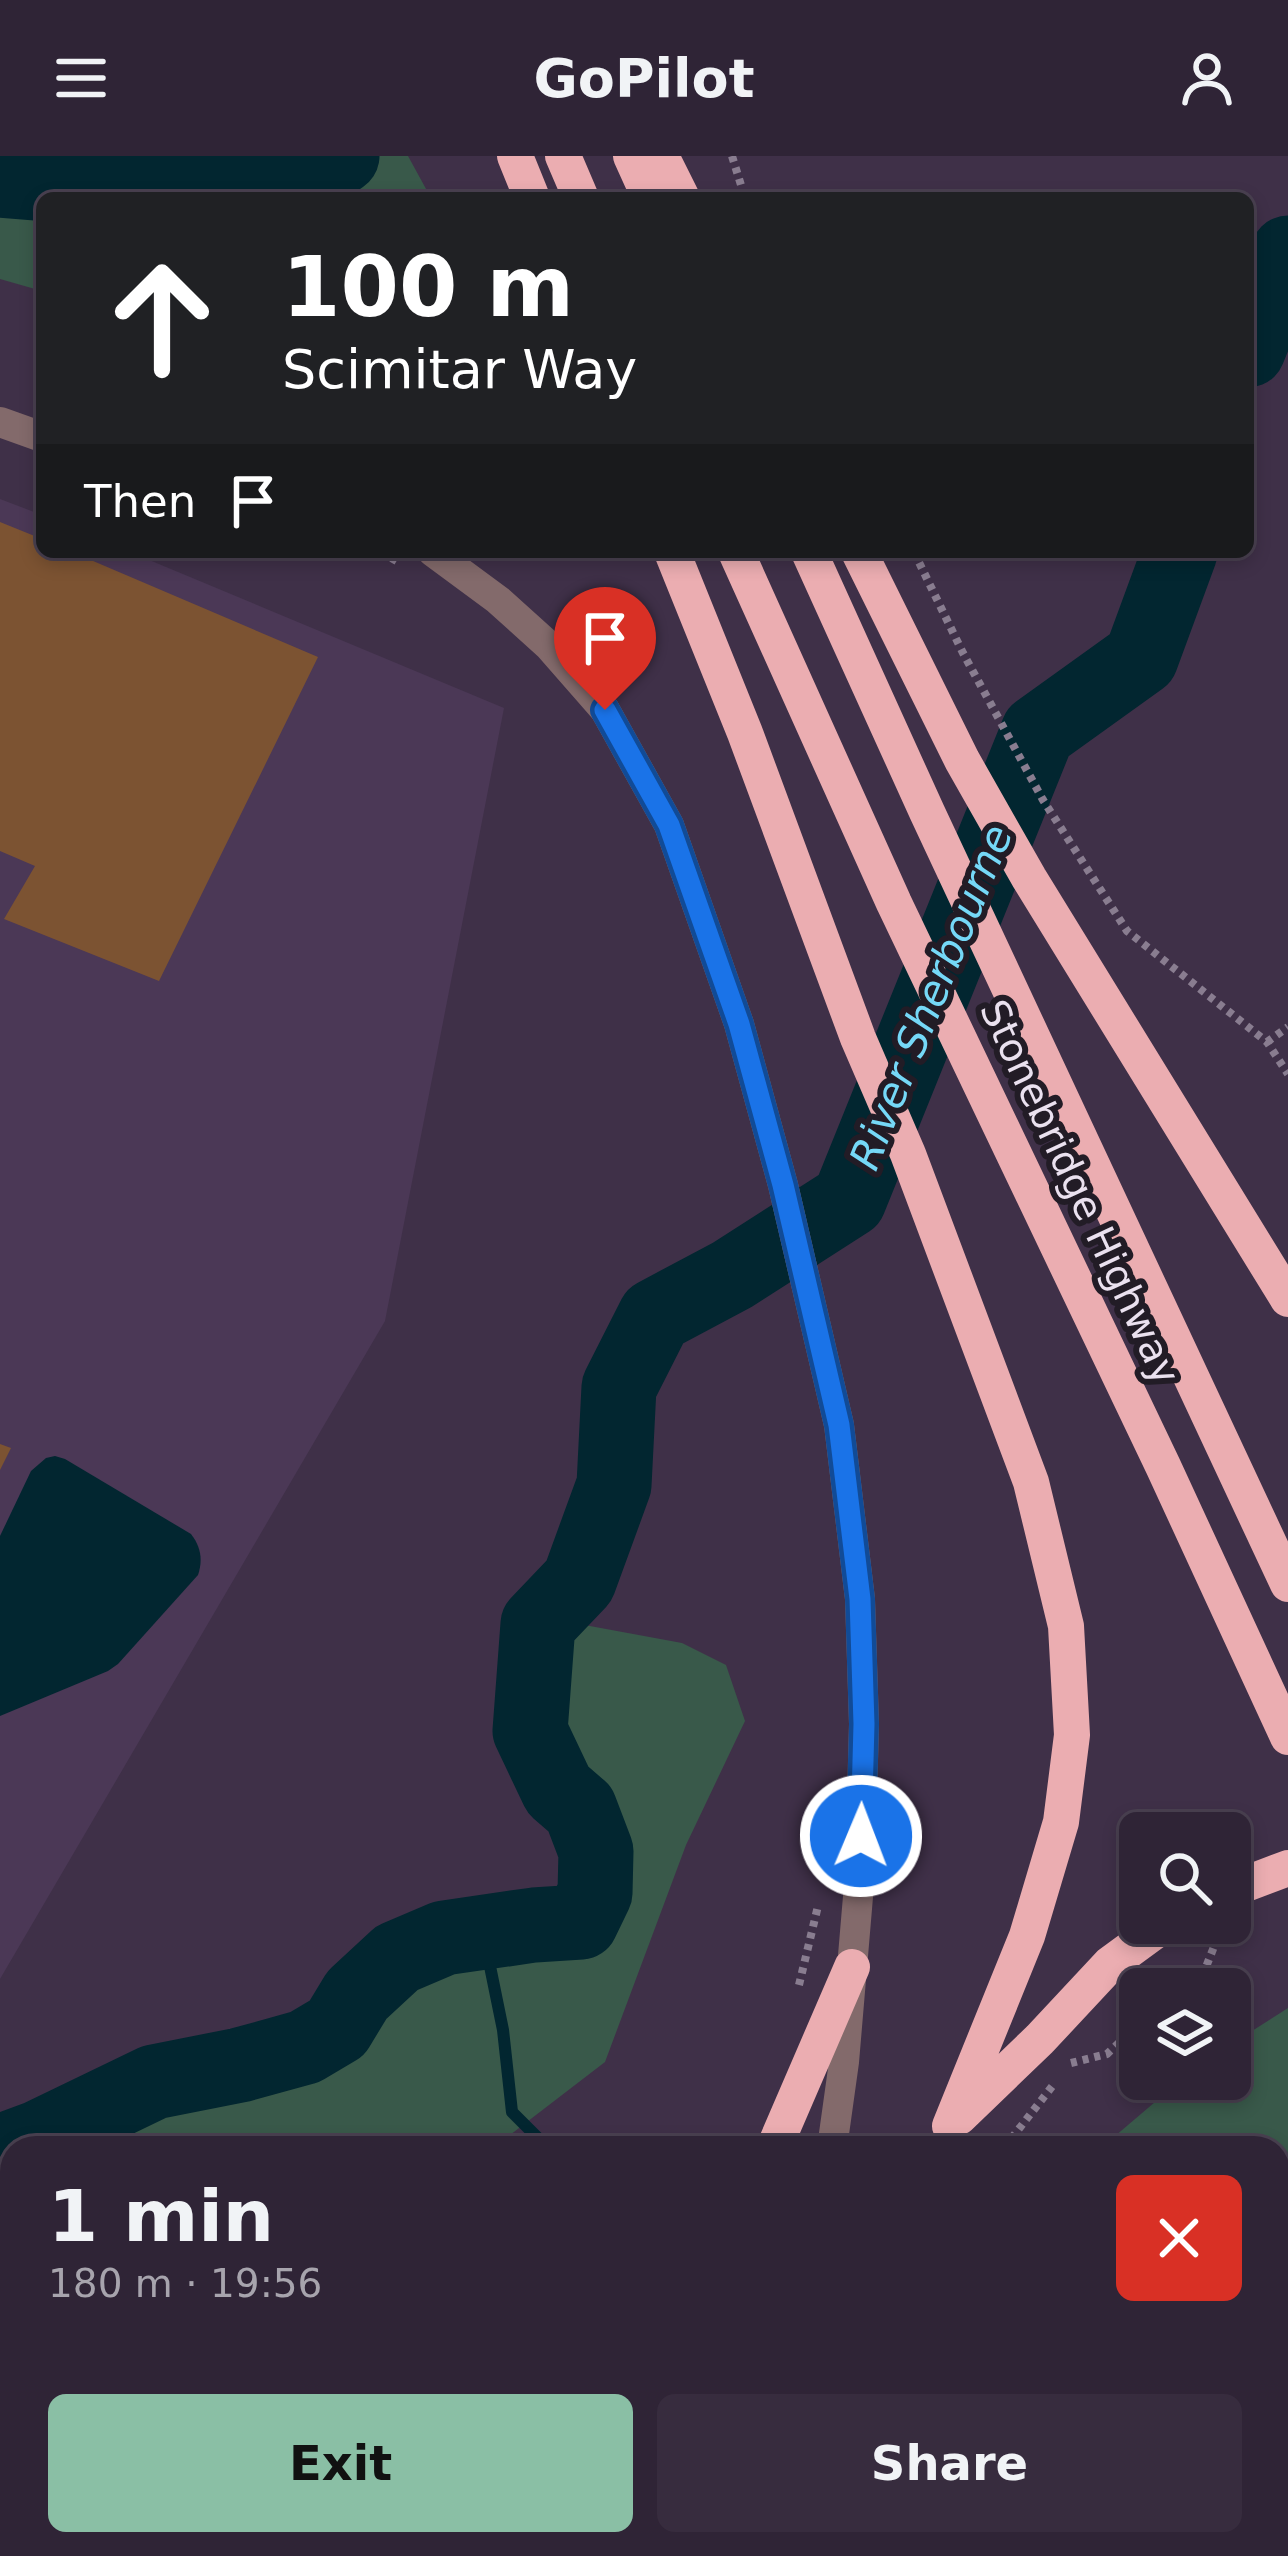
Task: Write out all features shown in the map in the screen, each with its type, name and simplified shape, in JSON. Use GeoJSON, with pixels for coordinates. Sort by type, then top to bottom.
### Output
{"type":"FeatureCollection","features":[{"type":"Feature","properties":{"kind":"highway"},"geometry":{"type":"LineString","coordinates":[[515,156],[530,192]]}},
{"type":"Feature","properties":{"kind":"highway"},"geometry":{"type":"LineString","coordinates":[[563,156],[578,192]]}},
{"type":"Feature","properties":{"kind":"highway"},"geometry":{"type":"LineString","coordinates":[[631,156],[647,192]]}},
{"type":"Feature","properties":{"kind":"highway"},"geometry":{"type":"LineString","coordinates":[[661,156],[679,192]]}},
{"type":"Feature","properties":{"kind":"highway"},"geometry":{"type":"LineString","coordinates":[[674,558],[746,733],[858,1038],[908,1154],[1031,1482],[1066,1626],[1072,1735],[1060,1822],[1027,1936],[944,2136]]}},
{"type":"Feature","properties":{"kind":"highway","name":"Stonebridge Highway"},"geometry":{"type":"LineString","coordinates":[[739,558],[894,903],[1288,1737]]}},
{"type":"Feature","properties":{"kind":"highway","name":"Stonebridge Highway"},"geometry":{"type":"LineString","coordinates":[[812,558],[1288,1584]]}},
{"type":"Feature","properties":{"kind":"highway"},"geometry":{"type":"LineString","coordinates":[[862,558],[962,760],[1029,878],[1288,1299]]}},
{"type":"Feature","properties":{"kind":"highway"},"geometry":{"type":"LineString","coordinates":[[1251,1883],[1288,1868]]}},
{"type":"Feature","properties":{"kind":"highway"},"geometry":{"type":"LineString","coordinates":[[945,2136],[1110,1964],[1137,1944]]}},
{"type":"Feature","properties":{"kind":"highway"},"geometry":{"type":"LineString","coordinates":[[779,2136],[852,1966]]}},
{"type":"Feature","properties":{"kind":"street"},"geometry":{"type":"LineString","coordinates":[[0,422],[36,435]]}},
{"type":"Feature","properties":{"kind":"street"},"geometry":{"type":"LineString","coordinates":[[426,563],[499,600],[549,646],[605,710],[669,825],[739,1024],[783,1185],[839,1425],[860,1599],[864,1724],[859,1892],[834,2136]]}},
{"type":"Feature","properties":{"kind":"path"},"geometry":{"type":"LineString","coordinates":[[732,156],[743,192]]}},
{"type":"Feature","properties":{"kind":"path"},"geometry":{"type":"LineString","coordinates":[[917,558],[1043,800],[1127,931],[1267,1042],[1288,1074]]}},
{"type":"Feature","properties":{"kind":"path"},"geometry":{"type":"LineString","coordinates":[[1267,1042],[1288,1027]]}},
{"type":"Feature","properties":{"kind":"path"},"geometry":{"type":"LineString","coordinates":[[799,1987],[819,1902]]}},
{"type":"Feature","properties":{"kind":"path"},"geometry":{"type":"LineString","coordinates":[[1070,2063],[1108,2054],[1119,2043]]}},
{"type":"Feature","properties":{"kind":"path"},"geometry":{"type":"LineString","coordinates":[[1013,2136],[1057,2080]]}},
{"type":"Feature","properties":{"kind":"shaded area"},"geometry":{"type":"Polygon","coordinates":[[[0,499],[36,513],[36,558],[144,558],[504,708],[385,1321],[0,1979],[0,499]]]}},
{"type":"Feature","properties":{"kind":"green space"},"geometry":{"type":"Polygon","coordinates":[[[0,156],[408,156],[428,192],[36,192],[36,289],[0,279],[0,156]]]}},
{"type":"Feature","properties":{"kind":"green space"},"geometry":{"type":"Polygon","coordinates":[[[579,1624],[682,1643],[726,1665],[745,1721],[686,1845],[605,2062],[509,2136],[98,2136],[209,2089],[307,2076],[355,2047],[381,1991],[422,1960],[469,1952],[513,1960],[551,1959],[589,1951],[612,1922],[624,1883],[615,1823],[576,1789],[553,1726],[554,1637],[579,1624]]]}},
{"type":"Feature","properties":{"kind":"green space"},"geometry":{"type":"Polygon","coordinates":[[[1288,2008],[1288,2136],[1115,2136],[1157,2100],[1251,2100],[1251,2032],[1288,2008]]]}},
{"type":"Feature","properties":{"kind":"water"},"geometry":{"type":"Polygon","coordinates":[[[55,1456],[191,1534],[199,1549],[200,1569],[118,1664],[0,1716],[0,1536],[31,1471],[55,1456]]]}},
{"type":"Feature","properties":{"kind":"building"},"geometry":{"type":"Polygon","coordinates":[[[0,522],[36,537],[36,558],[86,558],[318,657],[159,981],[4,919],[35,866],[0,851],[0,522]]]}},
{"type":"Feature","properties":{"kind":"building"},"geometry":{"type":"Polygon","coordinates":[[[0,1444],[11,1448],[0,1470],[0,1444]]]}},
{"type":"Feature","properties":{"kind":"waterway"},"geometry":{"type":"LineString","coordinates":[[0,180],[59,185],[300,185],[342,156]]}},
{"type":"Feature","properties":{"kind":"waterway","name":"River Sherbourne"},"geometry":{"type":"LineString","coordinates":[[1254,335],[1288,253]]}},
{"type":"Feature","properties":{"kind":"waterway","name":"River Sherbourne"},"geometry":{"type":"LineString","coordinates":[[42,2136],[154,2082],[305,2047],[337,2028],[357,1995],[397,1958],[444,1938],[581,1922],[595,1893],[596,1851],[580,1809],[558,1790],[530,1731],[538,1624],[579,1581],[614,1485],[619,1387],[655,1316],[732,1275],[849,1200],[1038,732],[1141,658],[1178,558]]}},
{"type":"Feature","properties":{"kind":"waterway"},"geometry":{"type":"LineString","coordinates":[[483,1932],[503,2030],[512,2112],[536,2136]]}},
{"type":"Feature","properties":{"kind":"route"},"geometry":{"type":"LineString","coordinates":[[605,710],[669,825],[739,1024],[783,1185],[839,1425],[860,1599],[861,1836]]}}]}
